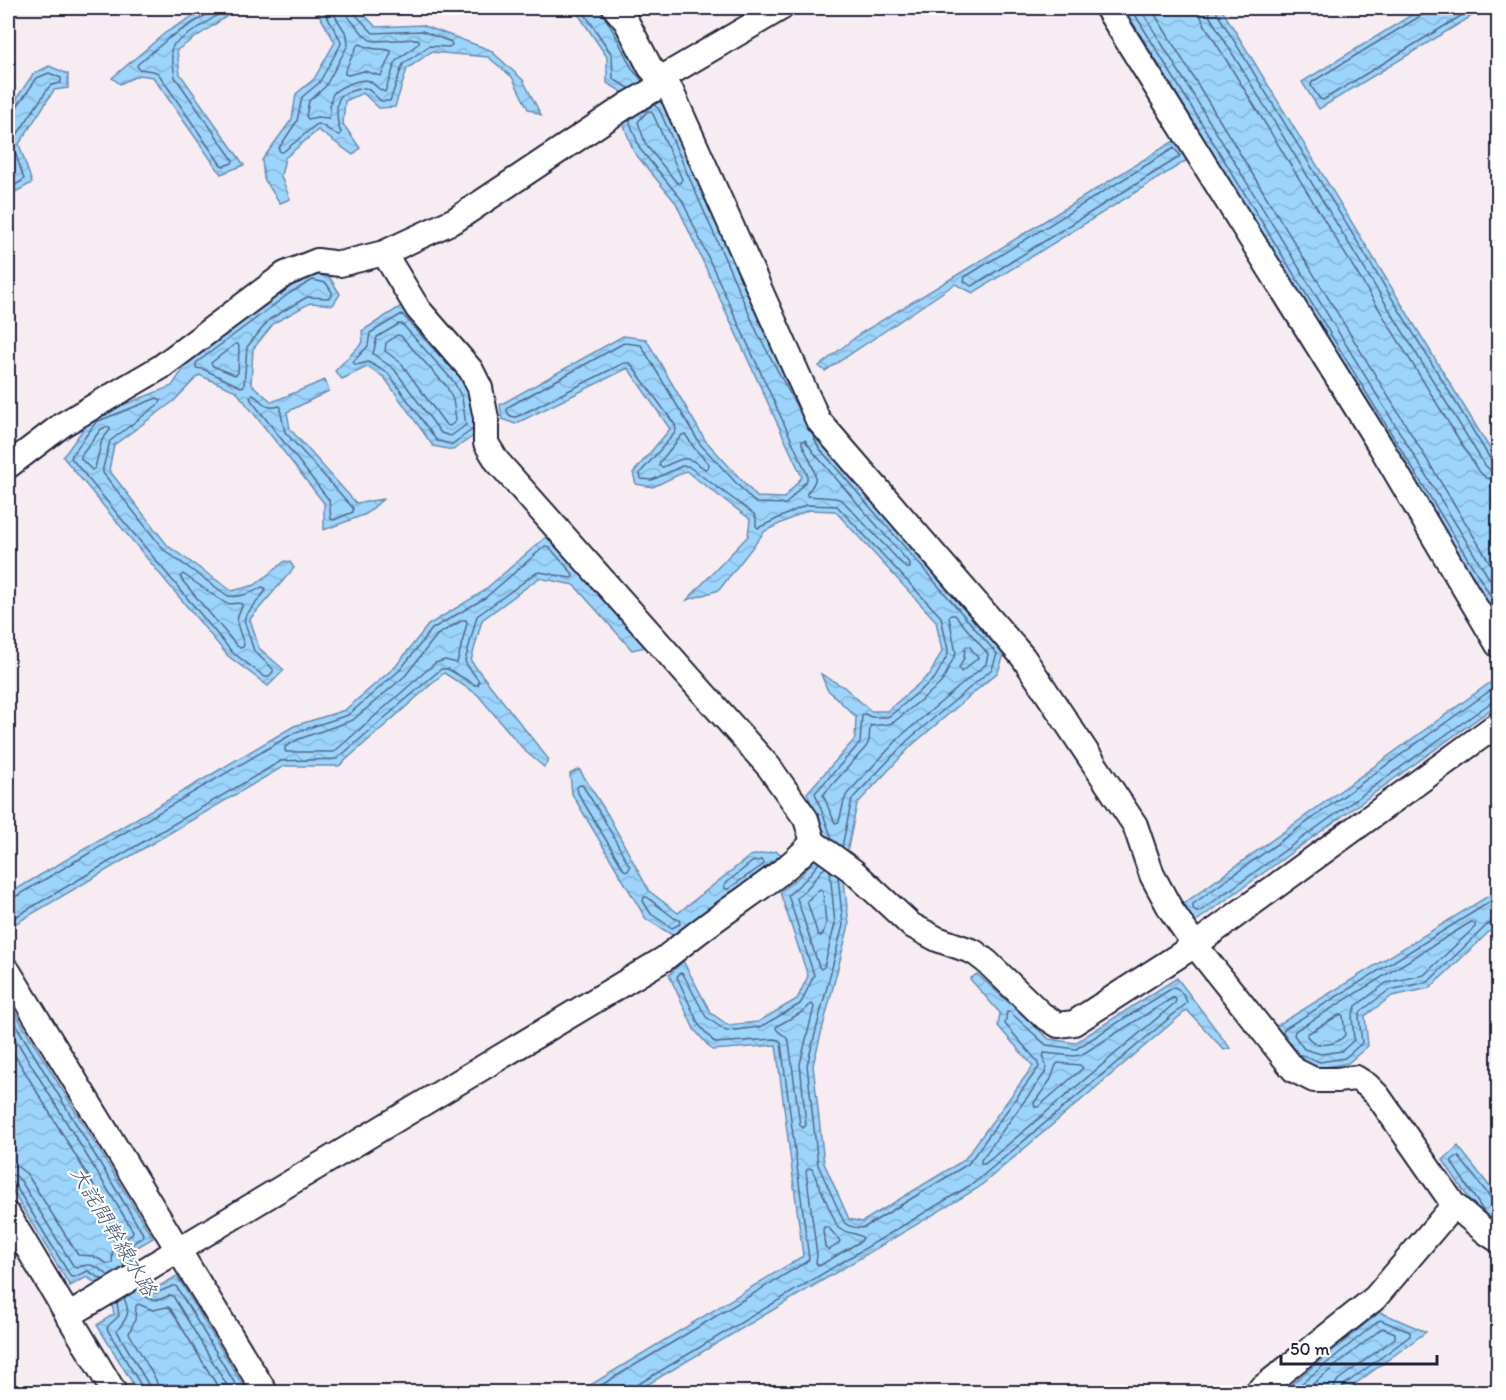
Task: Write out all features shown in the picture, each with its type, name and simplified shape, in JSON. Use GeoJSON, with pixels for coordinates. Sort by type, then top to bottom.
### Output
{"type":"FeatureCollection","features":[{"type":"Feature","properties":{"kind":"street"},"geometry":{"type":"LineString","coordinates":[[615,8],[626,21],[657,84],[671,91],[818,420],[1023,657],[1136,825],[1152,875],[1171,910],[1293,1070],[1314,1080],[1356,1078],[1367,1085],[1378,1096],[1454,1205],[1498,1240]]}},
{"type":"Feature","properties":{"kind":"street"},"geometry":{"type":"LineString","coordinates":[[8,466],[62,425],[161,367],[285,274],[317,261],[340,264],[384,253],[455,220],[657,84],[781,8]]}},
{"type":"Feature","properties":{"kind":"street"},"geometry":{"type":"LineString","coordinates":[[1107,8],[1374,437],[1498,645]]}},
{"type":"Feature","properties":{"kind":"street"},"geometry":{"type":"LineString","coordinates":[[384,253],[418,309],[471,370],[480,388],[486,418],[486,443],[497,461],[770,767],[806,819],[813,843],[853,871],[911,925],[937,939],[974,952],[1041,1014],[1058,1025],[1074,1023],[1196,945],[1498,724]]}},
{"type":"Feature","properties":{"kind":"street"},"geometry":{"type":"LineString","coordinates":[[68,1316],[663,958],[780,874],[813,843]]}},
{"type":"Feature","properties":{"kind":"street"},"geometry":{"type":"LineString","coordinates":[[8,971],[265,1392]]}},
{"type":"Feature","properties":{"kind":"street"},"geometry":{"type":"LineString","coordinates":[[1257,1392],[1375,1298],[1454,1205]]}},
{"type":"Feature","properties":{"kind":"street"},"geometry":{"type":"LineString","coordinates":[[8,1215],[114,1392]]}},
{"type":"Feature","properties":{"kind":"water"},"geometry":{"type":"Polygon","coordinates":[[[206,8],[239,8],[177,50],[180,74],[244,165],[221,174],[153,77],[139,75],[120,84],[112,78],[165,33],[206,8]]]}},
{"type":"Feature","properties":{"kind":"water"},"geometry":{"type":"Polygon","coordinates":[[[315,8],[358,8],[376,27],[422,25],[490,50],[523,80],[541,115],[528,109],[512,77],[488,57],[431,52],[407,69],[395,107],[379,108],[363,93],[345,101],[343,124],[360,148],[353,155],[318,130],[285,158],[281,176],[290,199],[280,203],[264,179],[262,160],[292,119],[296,94],[314,79],[335,42],[315,8]]]}},
{"type":"Feature","properties":{"kind":"water"},"geometry":{"type":"Polygon","coordinates":[[[574,8],[605,8],[648,76],[654,98],[664,105],[764,331],[824,444],[1005,652],[998,672],[912,745],[857,804],[843,872],[849,925],[813,1065],[824,1163],[849,1219],[862,1222],[964,1160],[1033,1066],[998,1026],[1000,1013],[970,979],[977,974],[1049,1039],[1075,1043],[1177,978],[1230,1048],[1224,1050],[1187,1010],[978,1188],[635,1392],[579,1392],[803,1256],[776,1045],[712,1050],[694,1029],[669,975],[683,961],[711,1013],[728,1025],[758,1022],[797,999],[808,976],[780,892],[823,853],[825,835],[807,793],[855,739],[856,717],[827,689],[821,674],[844,687],[871,711],[887,711],[930,674],[942,651],[936,621],[835,511],[808,510],[765,531],[719,590],[687,600],[748,536],[750,519],[686,471],[653,487],[636,484],[633,473],[670,429],[628,368],[515,424],[502,419],[500,405],[623,336],[646,339],[705,440],[757,497],[784,498],[802,477],[676,203],[634,152],[621,118],[631,97],[607,83],[607,57],[574,8]]]}},
{"type":"Feature","properties":{"kind":"water"},"geometry":{"type":"Polygon","coordinates":[[[1124,8],[1221,8],[1498,462],[1498,619],[1124,8]]]}},
{"type":"Feature","properties":{"kind":"water"},"geometry":{"type":"Polygon","coordinates":[[[1423,8],[1485,8],[1319,109],[1302,82],[1423,8]]]}},
{"type":"Feature","properties":{"kind":"water"},"geometry":{"type":"Polygon","coordinates":[[[49,66],[68,74],[68,88],[54,90],[19,144],[32,183],[8,196],[8,111],[33,74],[49,66]]]}},
{"type":"Feature","properties":{"kind":"water"},"geometry":{"type":"Polygon","coordinates":[[[1177,139],[1189,159],[973,293],[955,284],[825,371],[819,366],[861,333],[1177,139]]]}},
{"type":"Feature","properties":{"kind":"water"},"geometry":{"type":"Polygon","coordinates":[[[314,273],[330,278],[340,294],[333,305],[310,303],[274,323],[253,349],[251,384],[272,402],[325,380],[329,391],[287,412],[290,429],[356,503],[383,499],[366,514],[324,530],[324,503],[236,391],[199,375],[174,401],[114,445],[109,470],[168,546],[232,591],[255,585],[285,561],[290,562],[294,568],[250,619],[259,648],[284,670],[268,686],[228,656],[63,457],[92,417],[172,386],[188,362],[287,288],[314,273]]]}},
{"type":"Feature","properties":{"kind":"water"},"geometry":{"type":"Polygon","coordinates":[[[403,305],[465,375],[481,431],[453,450],[433,446],[384,377],[367,367],[342,379],[335,371],[363,342],[362,331],[403,305]]]}},
{"type":"Feature","properties":{"kind":"water"},"geometry":{"type":"Polygon","coordinates":[[[547,536],[645,647],[632,650],[574,585],[539,578],[482,620],[471,661],[549,760],[544,767],[525,751],[477,694],[444,673],[339,766],[284,766],[8,928],[8,894],[294,726],[345,710],[396,666],[428,625],[481,593],[547,536]]]}},
{"type":"Feature","properties":{"kind":"water"},"geometry":{"type":"Polygon","coordinates":[[[1498,677],[1498,704],[1195,922],[1182,905],[1498,677]]]}},
{"type":"Feature","properties":{"kind":"water"},"geometry":{"type":"Polygon","coordinates":[[[579,769],[608,815],[649,891],[678,913],[750,856],[776,851],[786,857],[706,911],[674,936],[646,919],[572,794],[570,774],[579,769]]]}},
{"type":"Feature","properties":{"kind":"water"},"geometry":{"type":"Polygon","coordinates":[[[1498,890],[1498,930],[1492,929],[1430,988],[1392,996],[1365,1016],[1368,1046],[1348,1063],[1320,1068],[1296,1061],[1273,1028],[1498,890]]]}},
{"type":"Feature","properties":{"kind":"water","name":"大詫間幹線水路"},"geometry":{"type":"Polygon","coordinates":[[[8,1001],[153,1238],[134,1249],[135,1258],[156,1288],[177,1276],[247,1392],[138,1392],[97,1325],[114,1314],[108,1298],[97,1284],[87,1277],[70,1286],[8,1184],[8,1001]]]}},
{"type":"Feature","properties":{"kind":"water"},"geometry":{"type":"Polygon","coordinates":[[[1458,1146],[1498,1197],[1498,1232],[1485,1223],[1443,1160],[1458,1146]]]}},
{"type":"Feature","properties":{"kind":"water"},"geometry":{"type":"Polygon","coordinates":[[[1380,1312],[1426,1332],[1344,1392],[1282,1392],[1380,1312]]]}}]}
